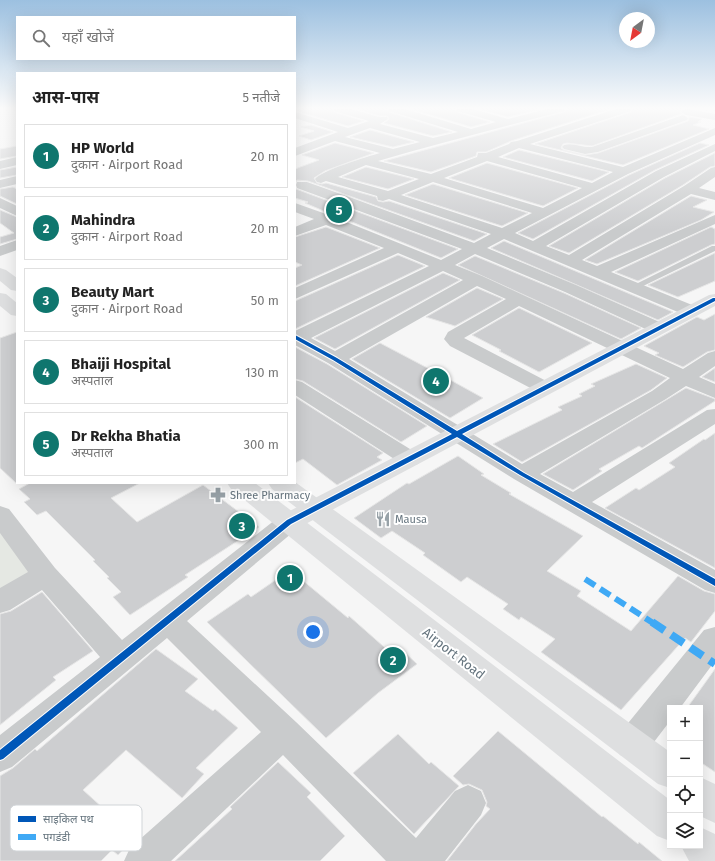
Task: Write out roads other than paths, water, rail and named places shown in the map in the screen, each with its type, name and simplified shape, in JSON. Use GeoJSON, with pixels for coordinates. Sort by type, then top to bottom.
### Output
{"type":"FeatureCollection","features":[{"type":"Feature","properties":{"kind":"main road"},"geometry":{"type":"LineString","coordinates":[[0,273],[16,285]]}},
{"type":"Feature","properties":{"kind":"main road"},"geometry":{"type":"LineString","coordinates":[[0,298],[16,310]]}},
{"type":"Feature","properties":{"kind":"main road"},"geometry":{"type":"LineString","coordinates":[[302,515],[715,299]]}},
{"type":"Feature","properties":{"kind":"main road","name":"Airport Road"},"geometry":{"type":"LineString","coordinates":[[241,484],[302,515],[667,770]]}},
{"type":"Feature","properties":{"kind":"main road","name":"Airport Road"},"geometry":{"type":"LineString","coordinates":[[281,484],[302,515],[667,820]]}},
{"type":"Feature","properties":{"kind":"main road"},"geometry":{"type":"LineString","coordinates":[[703,796],[715,805]]}},
{"type":"Feature","properties":{"kind":"main road"},"geometry":{"type":"LineString","coordinates":[[703,848],[715,858]]}},
{"type":"Feature","properties":{"kind":"street"},"geometry":{"type":"LineString","coordinates":[[379,149],[393,153]]}},
{"type":"Feature","properties":{"kind":"street"},"geometry":{"type":"LineString","coordinates":[[298,186],[366,161],[407,149]]}},
{"type":"Feature","properties":{"kind":"street"},"geometry":{"type":"LineString","coordinates":[[296,232],[506,149]]}},
{"type":"Feature","properties":{"kind":"street"},"geometry":{"type":"LineString","coordinates":[[535,149],[624,171]]}},
{"type":"Feature","properties":{"kind":"street"},"geometry":{"type":"LineString","coordinates":[[578,149],[585,151],[596,149]]}},
{"type":"Feature","properties":{"kind":"street"},"geometry":{"type":"LineString","coordinates":[[296,337],[443,265],[473,248],[624,171],[674,149]]}},
{"type":"Feature","properties":{"kind":"street"},"geometry":{"type":"LineString","coordinates":[[535,246],[660,174],[709,149]]}},
{"type":"Feature","properties":{"kind":"street"},"geometry":{"type":"LineString","coordinates":[[470,153],[593,187]]}},
{"type":"Feature","properties":{"kind":"street"},"geometry":{"type":"LineString","coordinates":[[0,165],[16,161]]}},
{"type":"Feature","properties":{"kind":"street"},"geometry":{"type":"LineString","coordinates":[[366,161],[432,178],[543,212]]}},
{"type":"Feature","properties":{"kind":"street"},"geometry":{"type":"LineString","coordinates":[[570,260],[689,189],[715,171]]}},
{"type":"Feature","properties":{"kind":"street"},"geometry":{"type":"LineString","coordinates":[[325,177],[389,195],[535,246],[691,311]]}},
{"type":"Feature","properties":{"kind":"street"},"geometry":{"type":"LineString","coordinates":[[298,186],[363,205],[535,272],[658,328]]}},
{"type":"Feature","properties":{"kind":"street"},"geometry":{"type":"LineString","coordinates":[[689,189],[715,196]]}},
{"type":"Feature","properties":{"kind":"street"},"geometry":{"type":"LineString","coordinates":[[0,202],[16,211]]}},
{"type":"Feature","properties":{"kind":"street"},"geometry":{"type":"LineString","coordinates":[[296,207],[476,279],[715,392]]}},
{"type":"Feature","properties":{"kind":"street"},"geometry":{"type":"LineString","coordinates":[[0,217],[16,212]]}},
{"type":"Feature","properties":{"kind":"street"},"geometry":{"type":"LineString","coordinates":[[598,272],[715,219]]}},
{"type":"Feature","properties":{"kind":"street"},"geometry":{"type":"LineString","coordinates":[[0,251],[16,245]]}},
{"type":"Feature","properties":{"kind":"street"},"geometry":{"type":"LineString","coordinates":[[296,294],[397,248]]}},
{"type":"Feature","properties":{"kind":"street"},"geometry":{"type":"LineString","coordinates":[[335,359],[476,279]]}},
{"type":"Feature","properties":{"kind":"street"},"geometry":{"type":"LineString","coordinates":[[519,299],[455,336],[453,339],[545,388]]}},
{"type":"Feature","properties":{"kind":"street"},"geometry":{"type":"LineString","coordinates":[[296,337],[335,359],[522,474],[715,583]]}},
{"type":"Feature","properties":{"kind":"street"},"geometry":{"type":"LineString","coordinates":[[522,474],[659,395],[715,357]]}},
{"type":"Feature","properties":{"kind":"street"},"geometry":{"type":"LineString","coordinates":[[296,387],[410,459]]}},
{"type":"Feature","properties":{"kind":"street"},"geometry":{"type":"LineString","coordinates":[[573,503],[715,415]]}},
{"type":"Feature","properties":{"kind":"street"},"geometry":{"type":"LineString","coordinates":[[0,515],[45,574],[120,658]]}},
{"type":"Feature","properties":{"kind":"street"},"geometry":{"type":"LineString","coordinates":[[0,756],[167,620],[302,515]]}},
{"type":"Feature","properties":{"kind":"street"},"geometry":{"type":"LineString","coordinates":[[0,602],[45,574]]}},
{"type":"Feature","properties":{"kind":"street"},"geometry":{"type":"LineString","coordinates":[[167,620],[284,733],[412,861]]}},
{"type":"Feature","properties":{"kind":"street"},"geometry":{"type":"LineString","coordinates":[[632,744],[715,639]]}},
{"type":"Feature","properties":{"kind":"street"},"geometry":{"type":"LineString","coordinates":[[145,861],[284,733]]}},
{"type":"Feature","properties":{"kind":"street"},"geometry":{"type":"LineString","coordinates":[[421,861],[468,804]]}},
{"type":"Feature","properties":{"kind":"lane"},"geometry":{"type":"LineString","coordinates":[[634,287],[715,248]]}},
{"type":"Feature","properties":{"kind":"place","name":"Dr Rekha Bhatia"},"geometry":{"type":"Point","coordinates":[339,210]}},
{"type":"Feature","properties":{"kind":"place","name":"Bhaiji Hospital"},"geometry":{"type":"Point","coordinates":[436,381]}},
{"type":"Feature","properties":{"kind":"place","name":"Shree Pharmacy"},"geometry":{"type":"Point","coordinates":[218,495]}},
{"type":"Feature","properties":{"kind":"place","name":"Mausa"},"geometry":{"type":"Point","coordinates":[383,519]}},
{"type":"Feature","properties":{"kind":"place","name":"Beauty Mart"},"geometry":{"type":"Point","coordinates":[242,526]}},
{"type":"Feature","properties":{"kind":"place","name":"HP World"},"geometry":{"type":"Point","coordinates":[290,578]}},
{"type":"Feature","properties":{"kind":"place","name":"Mahindra"},"geometry":{"type":"Point","coordinates":[393,660]}}]}
